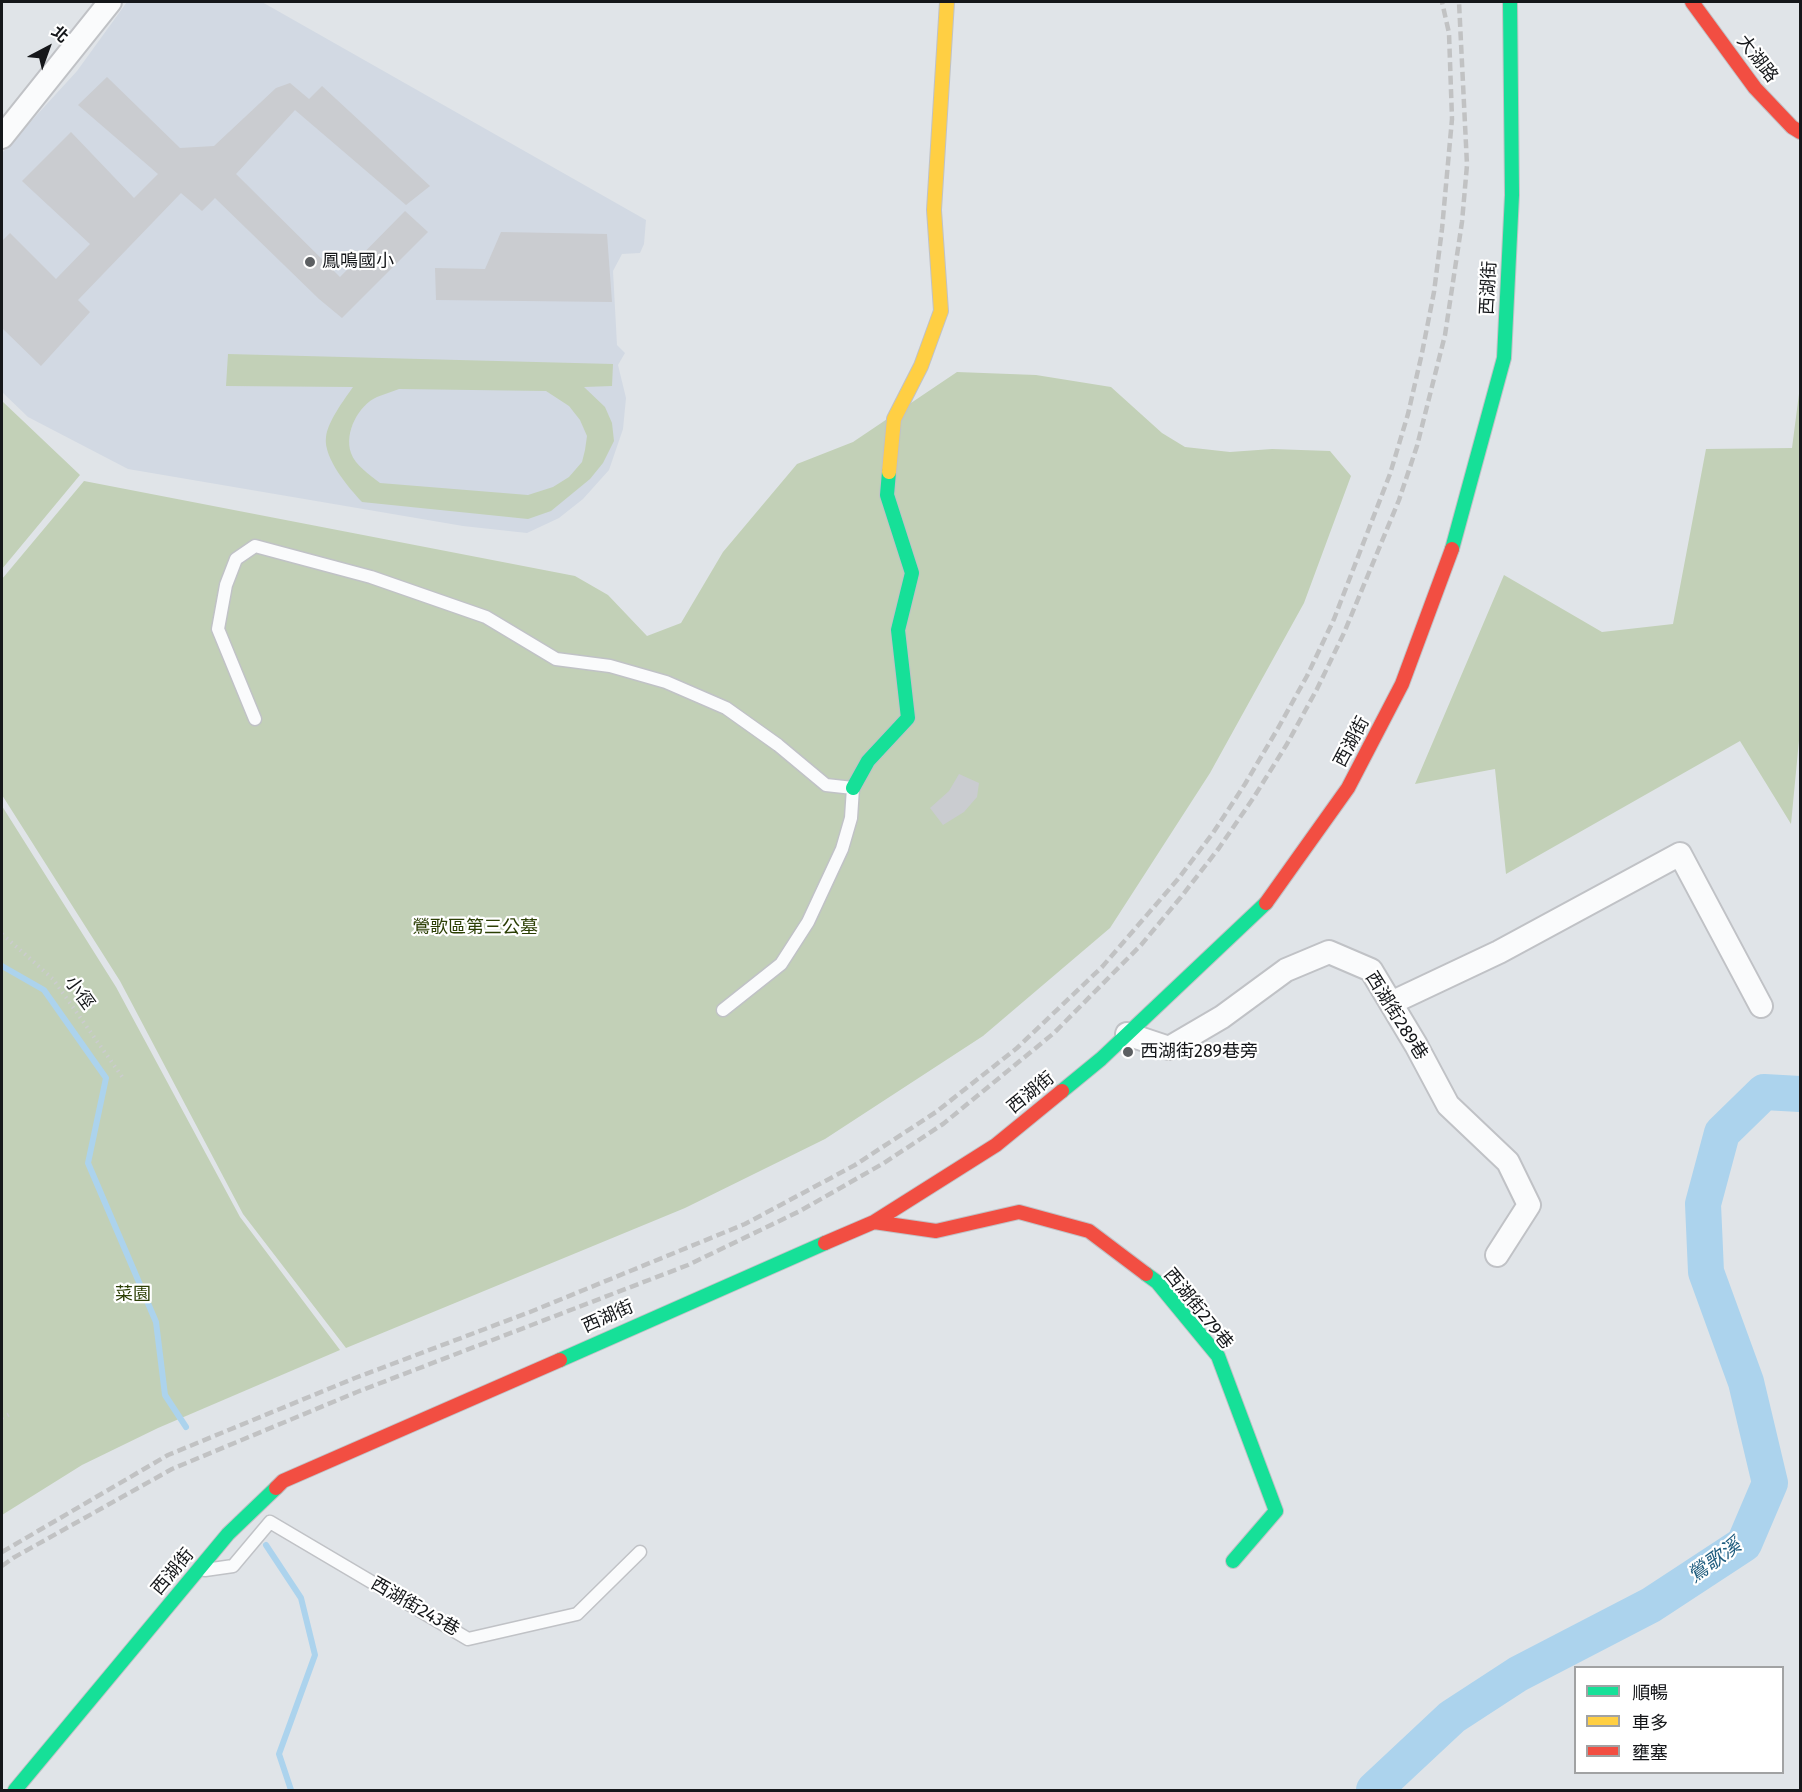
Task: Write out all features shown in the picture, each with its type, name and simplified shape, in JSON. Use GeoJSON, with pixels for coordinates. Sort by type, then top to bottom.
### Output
{"type":"FeatureCollection","features":[{"type":"Feature","properties":{"kind":"street"},"geometry":{"type":"LineString","coordinates":[[2,137],[110,2]]}},
{"type":"Feature","properties":{"kind":"street"},"geometry":{"type":"LineString","coordinates":[[853,788],[868,761],[908,718],[898,630],[912,573],[886,495],[894,419],[921,366],[941,311],[934,210],[947,2]]}},
{"type":"Feature","properties":{"kind":"street","name":"西湖街"},"geometry":{"type":"LineString","coordinates":[[15,1791],[228,1534],[284,1480],[874,1221],[996,1145],[1101,1059],[1264,906],[1348,788],[1402,684],[1457,537],[1504,358],[1512,195],[1510,2]]}},
{"type":"Feature","properties":{"kind":"street","name":"大湖路"},"geometry":{"type":"LineString","coordinates":[[1692,2],[1755,88],[1792,127],[1800,132]]}},
{"type":"Feature","properties":{"kind":"street"},"geometry":{"type":"LineString","coordinates":[[1391,1003],[1499,952],[1680,854],[1761,1006]]}},
{"type":"Feature","properties":{"kind":"street","name":"西湖街289巷"},"geometry":{"type":"LineString","coordinates":[[1127,1034],[1169,1048],[1222,1017],[1286,970],[1329,952],[1371,970],[1416,1044],[1448,1105],[1508,1162],[1529,1205],[1497,1255]]}},
{"type":"Feature","properties":{"kind":"street","name":"西湖街279巷"},"geometry":{"type":"LineString","coordinates":[[874,1221],[936,1231],[1019,1212],[1089,1231],[1158,1282],[1218,1356],[1276,1511],[1233,1561]]}},
{"type":"Feature","properties":{"kind":"lane"},"geometry":{"type":"LineString","coordinates":[[255,719],[218,629],[226,585],[236,559],[255,546],[371,577],[486,616],[556,659],[610,666],[666,682],[726,708],[778,745],[826,785],[853,788],[851,818],[842,849],[808,922],[781,964],[723,1010]]}},
{"type":"Feature","properties":{"kind":"lane","name":"西湖街243巷"},"geometry":{"type":"LineString","coordinates":[[198,1571],[232,1566],[270,1522],[468,1639],[577,1614],[640,1552]]}},
{"type":"Feature","properties":{"kind":"path","name":"小徑"},"geometry":{"type":"LineString","coordinates":[[2,934],[53,979],[123,1078]]}},
{"type":"Feature","properties":{"kind":"path"},"geometry":{"type":"LineString","coordinates":[[2,1418],[12,1413]]}},
{"type":"Feature","properties":{"kind":"shaded area","name":"鳳鳴國小"},"geometry":{"type":"Polygon","coordinates":[[[127,2],[262,2],[646,220],[644,244],[640,253],[622,254],[613,271],[617,345],[625,353],[618,365],[626,398],[623,429],[609,470],[583,499],[559,518],[527,533],[463,526],[128,469],[28,417],[2,392],[2,153],[77,71],[127,2]]]}},
{"type":"Feature","properties":{"kind":"green space"},"geometry":{"type":"Polygon","coordinates":[[[228,354],[613,364],[612,386],[584,387],[605,407],[612,423],[614,441],[603,463],[590,479],[551,511],[528,519],[362,502],[338,472],[326,445],[330,424],[353,387],[226,386],[228,354]],[[399,389],[377,397],[364,406],[351,428],[349,445],[351,453],[359,466],[380,483],[528,495],[553,487],[569,477],[582,462],[585,450],[587,436],[580,420],[569,406],[546,391],[399,389]]]}},
{"type":"Feature","properties":{"kind":"green space","name":"鶯歌區第三公墓"},"geometry":{"type":"Polygon","coordinates":[[[957,372],[1036,375],[1111,387],[1162,433],[1185,447],[1230,452],[1272,449],[1330,451],[1351,476],[1304,603],[1210,773],[1110,928],[983,1036],[825,1139],[685,1208],[346,1348],[243,1214],[120,981],[2,795],[2,579],[84,481],[575,576],[608,595],[647,636],[681,623],[723,552],[797,464],[853,442],[957,372]]]}},
{"type":"Feature","properties":{"kind":"green space"},"geometry":{"type":"Polygon","coordinates":[[[1800,386],[1800,730],[1791,824],[1740,741],[1506,874],[1495,769],[1415,784],[1504,575],[1602,632],[1673,624],[1706,449],[1792,448],[1800,386]]]}},
{"type":"Feature","properties":{"kind":"green space"},"geometry":{"type":"Polygon","coordinates":[[[2,401],[80,475],[2,569],[2,401]]]}},
{"type":"Feature","properties":{"kind":"green space","name":"菜園"},"geometry":{"type":"Polygon","coordinates":[[[2,806],[116,987],[240,1217],[340,1350],[158,1428],[82,1465],[2,1515],[2,806]]]}},
{"type":"Feature","properties":{"kind":"building"},"geometry":{"type":"Polygon","coordinates":[[[107,77],[180,148],[214,146],[276,88],[290,83],[309,99],[322,86],[430,186],[406,205],[295,110],[236,174],[340,277],[405,211],[428,232],[342,318],[319,299],[215,198],[202,211],[181,193],[78,300],[90,312],[41,366],[2,328],[2,241],[10,233],[56,279],[90,244],[22,181],[71,132],[134,198],[158,174],[78,105],[107,77]]]}},
{"type":"Feature","properties":{"kind":"building"},"geometry":{"type":"Polygon","coordinates":[[[501,232],[607,234],[612,302],[436,300],[435,268],[485,269],[501,232]]]}},
{"type":"Feature","properties":{"kind":"building"},"geometry":{"type":"Polygon","coordinates":[[[959,774],[979,783],[977,797],[964,812],[943,825],[930,808],[949,791],[959,774]]]}},
{"type":"Feature","properties":{"kind":"waterway"},"geometry":{"type":"LineString","coordinates":[[2,966],[44,990],[106,1078],[88,1163],[156,1322],[165,1395],[186,1427]]}},
{"type":"Feature","properties":{"kind":"waterway","name":"鶯歌溪"},"geometry":{"type":"LineString","coordinates":[[1374,1790],[1452,1717],[1518,1674],[1651,1605],[1744,1544],[1770,1483],[1746,1382],[1706,1272],[1703,1204],[1722,1133],[1764,1092],[1800,1094]]}},
{"type":"Feature","properties":{"kind":"waterway"},"geometry":{"type":"LineString","coordinates":[[266,1545],[301,1598],[315,1655],[279,1754],[291,1790]]}},
{"type":"Feature","properties":{"kind":"railway"},"geometry":{"type":"LineString","coordinates":[[2,1552],[168,1455],[355,1378],[530,1312],[745,1224],[855,1165],[936,1112],[1017,1048],[1102,967],[1178,879],[1213,833],[1277,730],[1307,676],[1334,619],[1390,474],[1408,414],[1422,353],[1434,292],[1442,229],[1452,119],[1449,33],[1442,2]]}},
{"type":"Feature","properties":{"kind":"railway"},"geometry":{"type":"LineString","coordinates":[[2,1566],[172,1469],[357,1392],[688,1265],[800,1211],[884,1163],[943,1124],[1054,1033],[1141,945],[1219,848],[1287,744],[1344,633],[1399,500],[1417,446],[1445,335],[1462,222],[1467,165],[1459,2]]}},
{"type":"Feature","properties":{"kind":"traffic: fast"},"geometry":{"type":"LineString","coordinates":[[1452,549],[1504,358],[1512,195],[1510,2]]}},
{"type":"Feature","properties":{"kind":"traffic: fast"},"geometry":{"type":"LineString","coordinates":[[853,788],[868,761],[908,718],[898,630],[912,573],[887,495],[889,472]]}},
{"type":"Feature","properties":{"kind":"traffic: fast"},"geometry":{"type":"LineString","coordinates":[[1062,1091],[1101,1059],[1266,903]]}},
{"type":"Feature","properties":{"kind":"traffic: fast"},"geometry":{"type":"LineString","coordinates":[[560,1360],[825,1243]]}},
{"type":"Feature","properties":{"kind":"traffic: fast"},"geometry":{"type":"LineString","coordinates":[[1146,1274],[1157,1282],[1218,1356],[1276,1511],[1233,1561]]}},
{"type":"Feature","properties":{"kind":"traffic: fast"},"geometry":{"type":"LineString","coordinates":[[15,1790],[228,1534],[276,1488]]}},
{"type":"Feature","properties":{"kind":"traffic: slow"},"geometry":{"type":"LineString","coordinates":[[889,472],[894,419],[921,366],[941,311],[934,210],[947,2]]}},
{"type":"Feature","properties":{"kind":"traffic: jam"},"geometry":{"type":"LineString","coordinates":[[1692,2],[1755,88],[1792,127],[1800,132]]}},
{"type":"Feature","properties":{"kind":"traffic: jam"},"geometry":{"type":"LineString","coordinates":[[1266,903],[1348,788],[1402,684],[1452,549]]}},
{"type":"Feature","properties":{"kind":"traffic: jam"},"geometry":{"type":"LineString","coordinates":[[825,1243],[874,1222],[996,1145],[1062,1091]]}},
{"type":"Feature","properties":{"kind":"traffic: jam"},"geometry":{"type":"LineString","coordinates":[[874,1222],[936,1231],[1019,1212],[1089,1231],[1146,1274]]}},
{"type":"Feature","properties":{"kind":"traffic: jam"},"geometry":{"type":"LineString","coordinates":[[276,1488],[283,1481],[560,1360]]}},
{"type":"Feature","properties":{"kind":"place","name":"鳳鳴國小"},"geometry":{"type":"Point","coordinates":[310,262]}},
{"type":"Feature","properties":{"kind":"place","name":"西湖街289巷旁"},"geometry":{"type":"Point","coordinates":[1128,1052]}}]}
